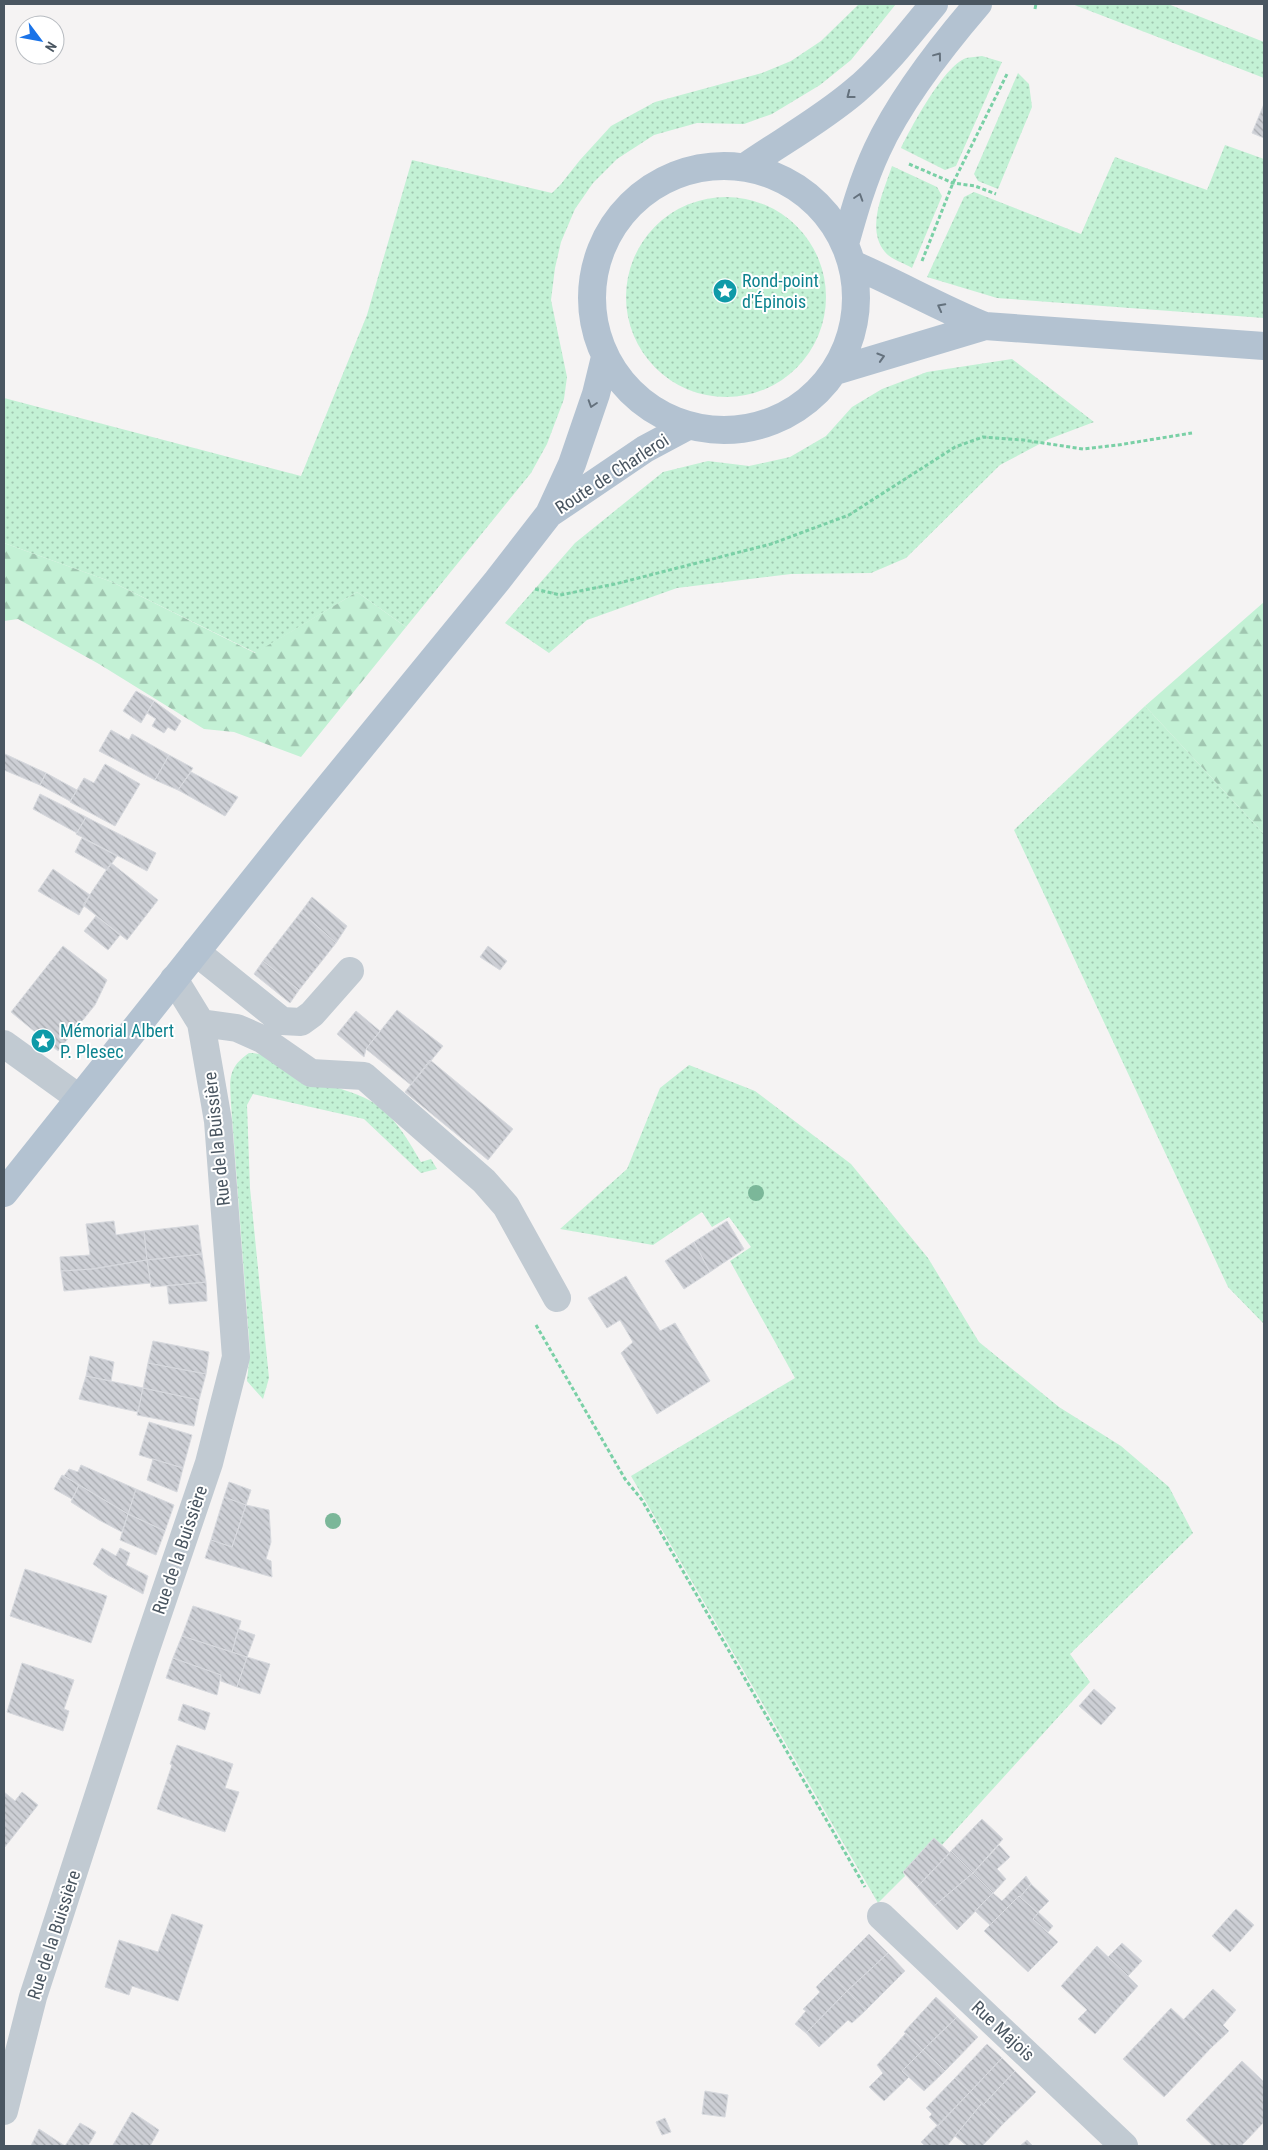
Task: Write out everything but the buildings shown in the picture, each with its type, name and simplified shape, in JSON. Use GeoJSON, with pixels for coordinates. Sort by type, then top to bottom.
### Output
{"type":"FeatureCollection","features":[{"type":"Feature","properties":{"kind":"main road"},"geometry":{"type":"LineString","coordinates":[[745,167],[819,118],[855,91],[886,62],[934,4]]}},
{"type":"Feature","properties":{"kind":"main road","name":"Route de Charleroi"},"geometry":{"type":"LineString","coordinates":[[849,254],[832,221],[815,201],[770,174],[745,167],[704,168],[665,180],[632,204],[607,237],[594,277],[593,318],[605,357],[620,380],[639,400],[663,416],[688,426],[730,431],[770,422],[807,402],[835,371],[851,337],[856,300],[849,254],[859,196],[877,150],[913,88],[978,4]]}},
{"type":"Feature","properties":{"kind":"main road"},"geometry":{"type":"LineString","coordinates":[[849,254],[945,310],[986,326],[1264,346]]}},
{"type":"Feature","properties":{"kind":"main road"},"geometry":{"type":"LineString","coordinates":[[835,371],[986,326]]}},
{"type":"Feature","properties":{"kind":"main road","name":"Route de Charleroi"},"geometry":{"type":"LineString","coordinates":[[549,514],[580,440],[605,357]]}},
{"type":"Feature","properties":{"kind":"main road","name":"Route de Charleroi"},"geometry":{"type":"LineString","coordinates":[[549,514],[645,449],[688,426]]}},
{"type":"Feature","properties":{"kind":"main road"},"geometry":{"type":"LineString","coordinates":[[4,1193],[290,833],[497,582],[549,514]]}},
{"type":"Feature","properties":{"kind":"street"},"geometry":{"type":"LineString","coordinates":[[196,952],[282,1021],[301,1022],[312,1014],[350,971]]}},
{"type":"Feature","properties":{"kind":"street","name":"Rue de la Buissière"},"geometry":{"type":"LineString","coordinates":[[4,2111],[33,1997],[144,1655],[209,1463],[236,1357],[218,1121],[201,1023],[174,979]]}},
{"type":"Feature","properties":{"kind":"street"},"geometry":{"type":"LineString","coordinates":[[201,1023],[237,1028],[262,1039],[311,1073],[364,1076],[484,1181],[506,1206],[556,1298]]}},
{"type":"Feature","properties":{"kind":"street"},"geometry":{"type":"LineString","coordinates":[[4,1044],[79,1098]]}},
{"type":"Feature","properties":{"kind":"street","name":"Rue Majois"},"geometry":{"type":"LineString","coordinates":[[881,1916],[1124,2146]]}},
{"type":"Feature","properties":{"kind":"path"},"geometry":{"type":"LineString","coordinates":[[1035,8],[1036,4]]}},
{"type":"Feature","properties":{"kind":"path"},"geometry":{"type":"LineString","coordinates":[[910,290],[953,183],[1008,72]]}},
{"type":"Feature","properties":{"kind":"path"},"geometry":{"type":"LineString","coordinates":[[497,582],[560,595],[615,584],[771,544],[849,515],[955,447],[983,437],[1083,448],[1118,445],[1192,433]]}},
{"type":"Feature","properties":{"kind":"path"},"geometry":{"type":"LineString","coordinates":[[531,1318],[625,1479],[642,1500],[881,1916]]}},
{"type":"Feature","properties":{"kind":"green space"},"geometry":{"type":"Polygon","coordinates":[[[859,4],[896,4],[851,60],[820,85],[772,114],[744,124],[697,123],[654,135],[617,159],[593,183],[575,209],[561,242],[555,268],[551,300],[567,377],[564,399],[547,444],[531,473],[406,627],[357,592],[256,653],[112,582],[4,543],[4,398],[301,476],[367,315],[412,160],[552,193],[611,126],[655,102],[762,73],[791,61],[821,41],[859,4]]]}},
{"type":"Feature","properties":{"kind":"green space"},"geometry":{"type":"Polygon","coordinates":[[[1072,4],[1168,4],[1264,42],[1264,78],[1072,4]]]}},
{"type":"Feature","properties":{"kind":"green space"},"geometry":{"type":"Polygon","coordinates":[[[982,56],[1002,62],[956,166],[945,170],[901,148],[929,98],[948,73],[966,58],[982,56]]]}},
{"type":"Feature","properties":{"kind":"green space"},"geometry":{"type":"Polygon","coordinates":[[[1018,73],[1029,84],[1032,107],[998,189],[978,181],[974,174],[1018,73]]]}},
{"type":"Feature","properties":{"kind":"green space"},"geometry":{"type":"Polygon","coordinates":[[[1225,145],[1264,159],[1264,318],[997,298],[927,277],[964,197],[974,192],[1081,234],[1115,157],[1207,190],[1225,145]]]}},
{"type":"Feature","properties":{"kind":"green space"},"geometry":{"type":"Polygon","coordinates":[[[892,166],[937,187],[942,196],[912,268],[885,252],[879,242],[877,232],[878,209],[892,166]]]}},
{"type":"Feature","properties":{"kind":"green space"},"geometry":{"type":"Polygon","coordinates":[[[716,197],[736,197],[764,204],[790,219],[804,233],[819,259],[826,287],[826,307],[819,335],[804,361],[790,375],[755,393],[736,397],[716,397],[688,390],[662,375],[648,361],[630,326],[626,307],[626,287],[633,259],[648,233],[662,219],[697,201],[716,197]]]}},
{"type":"Feature","properties":{"kind":"green space"},"geometry":{"type":"Polygon","coordinates":[[[1012,359],[1094,422],[1049,439],[1000,465],[906,558],[871,573],[791,574],[677,588],[587,620],[549,653],[505,623],[575,543],[663,472],[708,461],[749,466],[790,457],[826,436],[852,407],[882,389],[927,372],[1012,359]]]}},
{"type":"Feature","properties":{"kind":"green space"},"geometry":{"type":"Polygon","coordinates":[[[4,543],[112,582],[255,653],[357,592],[406,627],[301,757],[234,732],[204,729],[99,664],[18,619],[4,621],[4,543]]]}},
{"type":"Feature","properties":{"kind":"green space"},"geometry":{"type":"Polygon","coordinates":[[[1264,602],[1264,834],[1145,706],[1264,602]]]}},
{"type":"Feature","properties":{"kind":"green space"},"geometry":{"type":"Polygon","coordinates":[[[1145,706],[1264,834],[1264,1324],[1228,1287],[1014,830],[1145,706]]]}},
{"type":"Feature","properties":{"kind":"green space"},"geometry":{"type":"Polygon","coordinates":[[[249,1053],[280,1060],[320,1081],[370,1101],[382,1109],[394,1121],[421,1162],[431,1159],[437,1169],[421,1173],[364,1119],[253,1094],[247,1105],[250,1188],[269,1378],[263,1399],[247,1381],[250,1352],[230,1081],[233,1069],[249,1053]]]}},
{"type":"Feature","properties":{"kind":"green space"},"geometry":{"type":"Polygon","coordinates":[[[689,1065],[755,1091],[851,1164],[928,1258],[979,1342],[1059,1407],[1121,1446],[1169,1487],[1193,1533],[1070,1654],[1090,1682],[942,1845],[934,1838],[903,1872],[905,1876],[878,1903],[631,1476],[795,1378],[730,1261],[751,1247],[729,1217],[712,1227],[702,1212],[653,1245],[560,1229],[627,1169],[660,1088],[689,1065]]]}},
{"type":"Feature","properties":{"kind":"place","name":"Rond-point d'Épinois"},"geometry":{"type":"Point","coordinates":[725,291]}},
{"type":"Feature","properties":{"kind":"place","name":"Mémorial Albert P. Plesec"},"geometry":{"type":"Point","coordinates":[43,1041]}}]}
